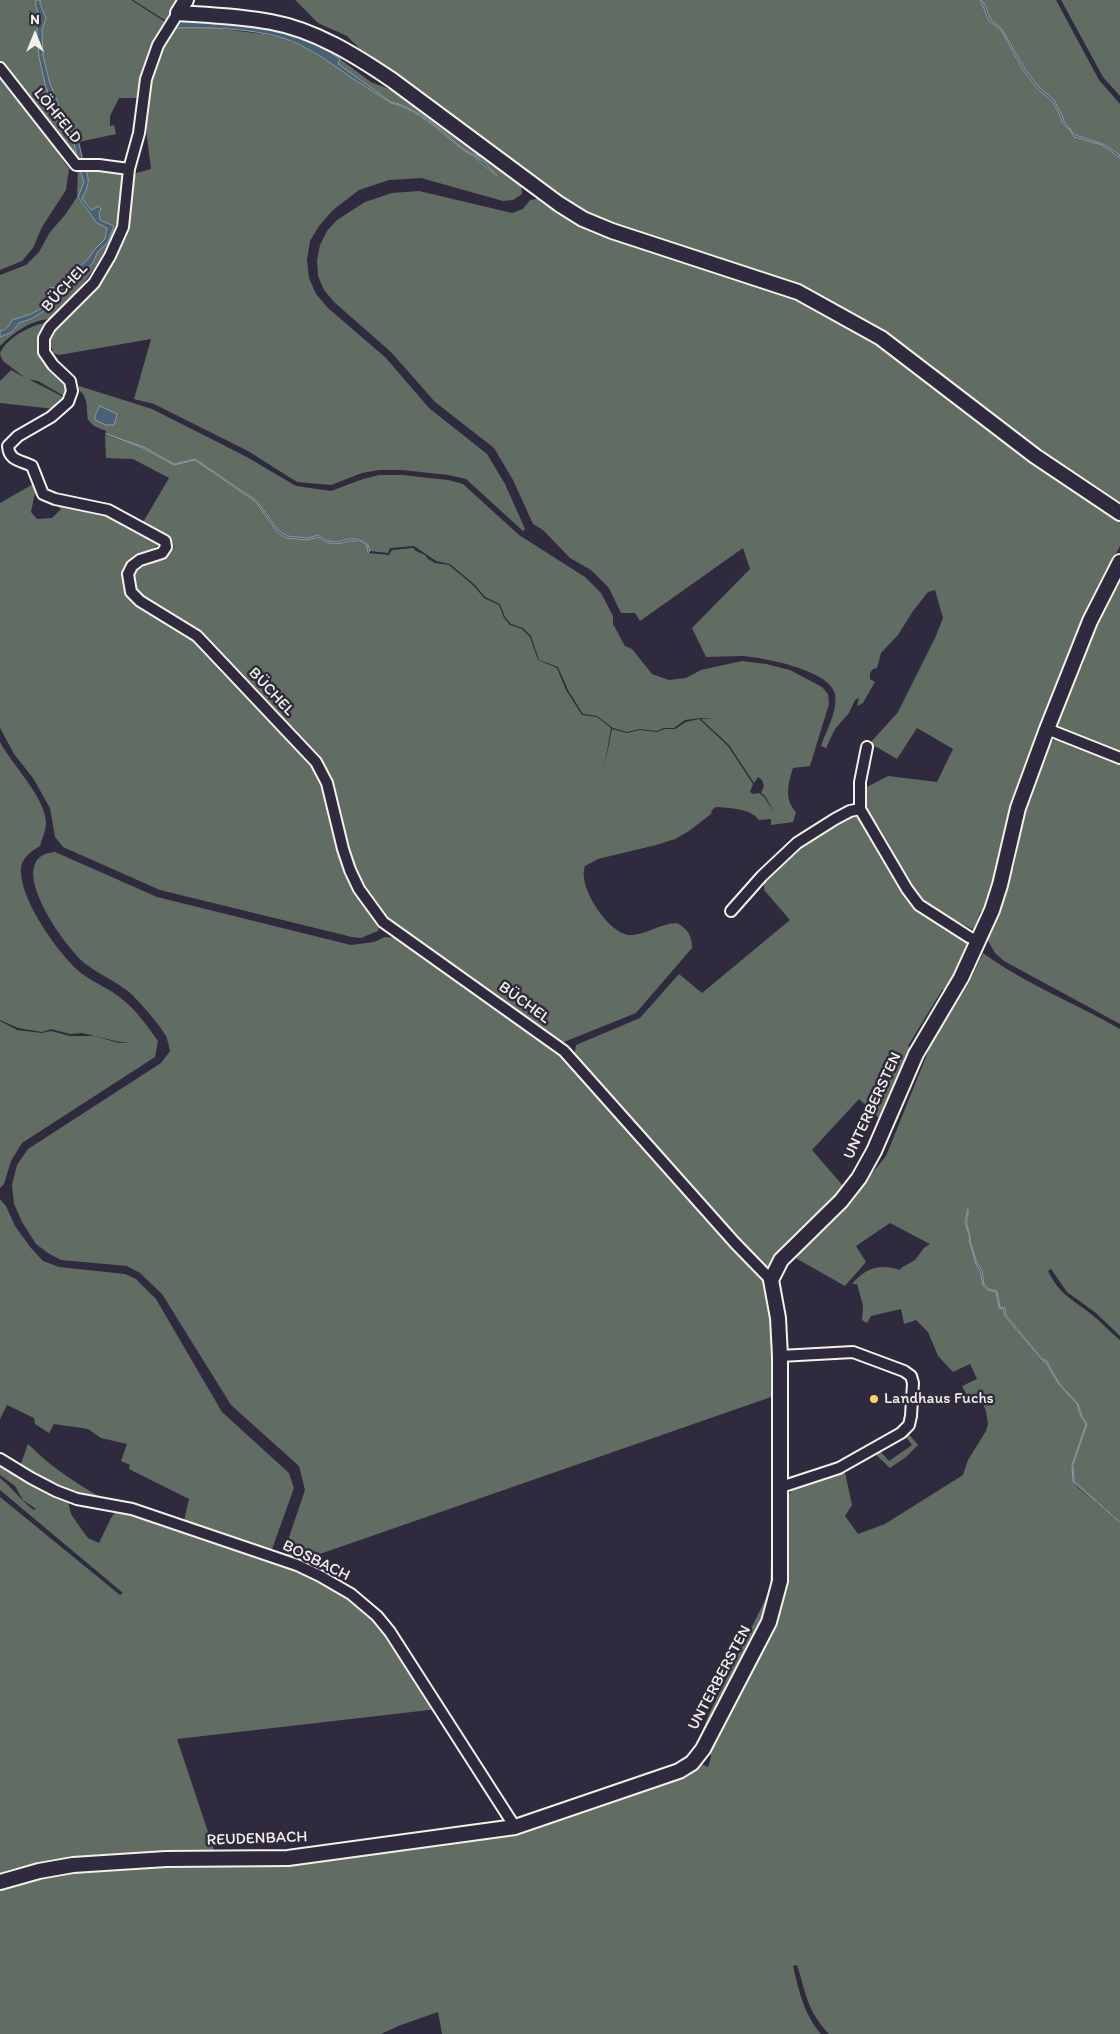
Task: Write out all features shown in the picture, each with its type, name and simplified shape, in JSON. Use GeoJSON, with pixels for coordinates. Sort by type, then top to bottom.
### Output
{"type":"FeatureCollection","features":[{"type":"Feature","properties":{"kind":"street"},"geometry":{"type":"LineString","coordinates":[[129,169],[139,133],[146,79],[150,64],[158,46],[186,0]]}},
{"type":"Feature","properties":{"kind":"street"},"geometry":{"type":"LineString","coordinates":[[178,13],[271,22],[305,32],[338,46],[392,80],[559,204],[583,219],[612,231],[810,297],[894,346],[1035,456],[1120,514]]}},
{"type":"Feature","properties":{"kind":"street","name":"LÖHFELD"},"geometry":{"type":"LineString","coordinates":[[0,68],[63,148],[82,165],[129,169]]}},
{"type":"Feature","properties":{"kind":"street","name":"BÜCHEL"},"geometry":{"type":"LineString","coordinates":[[129,169],[123,227],[110,256],[94,283],[50,327],[44,338],[44,352],[53,365],[70,381],[72,391],[68,402],[51,418],[18,436],[8,446],[8,453],[13,459],[32,466],[43,494],[55,499],[108,510],[165,541],[166,547],[162,553],[140,560],[132,566],[128,574],[130,592],[140,601],[197,636],[316,762],[327,782],[350,870],[359,889],[383,922],[564,1051],[735,1243],[771,1280]]}},
{"type":"Feature","properties":{"kind":"street","name":"UNTERBERSTEN"},"geometry":{"type":"LineString","coordinates":[[515,1827],[680,1771],[692,1763],[703,1749],[769,1622],[780,1581],[780,1356],[778,1318],[771,1280],[781,1260],[841,1201],[858,1178],[874,1151],[916,1054],[961,978],[1000,886],[1018,808],[1047,729],[1090,621],[1120,562]]}},
{"type":"Feature","properties":{"kind":"street"},"geometry":{"type":"LineString","coordinates":[[1047,729],[1120,758]]}},
{"type":"Feature","properties":{"kind":"street"},"geometry":{"type":"LineString","coordinates":[[867,747],[860,782],[860,809],[907,889],[919,905],[969,938],[978,941]]}},
{"type":"Feature","properties":{"kind":"street"},"geometry":{"type":"LineString","coordinates":[[731,911],[762,876],[797,842],[843,815],[860,809]]}},
{"type":"Feature","properties":{"kind":"street"},"geometry":{"type":"LineString","coordinates":[[780,1356],[853,1352],[904,1371],[911,1376],[913,1383],[911,1416],[908,1425],[902,1433],[839,1468],[780,1487]]}},
{"type":"Feature","properties":{"kind":"street","name":"BOSBACH"},"geometry":{"type":"LineString","coordinates":[[0,1459],[56,1491],[77,1499],[132,1509],[278,1558],[320,1576],[351,1594],[377,1616],[390,1632],[515,1827]]}},
{"type":"Feature","properties":{"kind":"street","name":"REUDENBACH"},"geometry":{"type":"LineString","coordinates":[[0,1882],[39,1871],[73,1865],[166,1859],[288,1858],[515,1827]]}},
{"type":"Feature","properties":{"kind":"green space"},"geometry":{"type":"Polygon","coordinates":[[[0,0],[36,0],[36,7],[41,18],[37,31],[39,57],[62,132],[73,140],[78,160],[0,64],[0,0]]]}},
{"type":"Feature","properties":{"kind":"green space"},"geometry":{"type":"Polygon","coordinates":[[[40,0],[131,0],[167,23],[140,98],[119,98],[110,116],[110,126],[114,125],[116,134],[79,142],[77,135],[69,130],[50,84],[43,56],[42,30],[46,18],[40,0]]]}},
{"type":"Feature","properties":{"kind":"green space"},"geometry":{"type":"Polygon","coordinates":[[[133,0],[180,0],[168,22],[133,0]]]}},
{"type":"Feature","properties":{"kind":"green space"},"geometry":{"type":"Polygon","coordinates":[[[295,0],[981,0],[989,21],[1001,30],[1023,70],[1038,89],[1053,102],[1062,123],[1070,130],[1074,137],[1102,145],[1120,158],[1120,507],[1009,432],[897,341],[881,331],[598,221],[576,209],[394,76],[362,51],[347,36],[318,23],[295,0]]]}},
{"type":"Feature","properties":{"kind":"green space"},"geometry":{"type":"Polygon","coordinates":[[[983,0],[1056,0],[1099,80],[1120,104],[1120,155],[1103,144],[1075,135],[1064,122],[1054,100],[1039,87],[1025,69],[1002,29],[991,20],[983,0]]]}},
{"type":"Feature","properties":{"kind":"green space"},"geometry":{"type":"Polygon","coordinates":[[[1061,0],[1120,0],[1120,96],[1103,77],[1061,0]]]}},
{"type":"Feature","properties":{"kind":"green space"},"geometry":{"type":"Polygon","coordinates":[[[206,27],[263,34],[282,38],[304,47],[391,103],[412,111],[426,120],[460,148],[478,157],[477,160],[497,177],[479,159],[479,156],[465,150],[420,115],[406,107],[391,102],[337,64],[340,59],[371,82],[397,92],[521,182],[522,194],[513,200],[503,201],[421,178],[389,180],[359,190],[333,210],[319,226],[310,241],[307,260],[309,278],[316,294],[328,308],[386,358],[429,408],[487,454],[505,484],[525,529],[523,531],[466,479],[402,470],[379,470],[362,473],[331,485],[297,482],[248,451],[154,404],[134,399],[151,339],[59,355],[53,353],[50,342],[53,333],[88,296],[115,246],[133,174],[151,169],[145,121],[157,61],[173,28],[206,27]]]}},
{"type":"Feature","properties":{"kind":"green space"},"geometry":{"type":"Polygon","coordinates":[[[0,79],[41,129],[69,169],[66,190],[42,227],[33,248],[22,261],[0,270],[0,79]]]}},
{"type":"Feature","properties":{"kind":"green space"},"geometry":{"type":"Polygon","coordinates":[[[85,169],[120,172],[124,175],[119,217],[112,236],[103,254],[80,288],[53,319],[31,324],[18,331],[0,346],[0,337],[12,332],[19,323],[31,319],[52,306],[53,292],[93,263],[97,253],[108,242],[114,226],[100,220],[99,212],[91,210],[82,198],[89,184],[85,169]]]}},
{"type":"Feature","properties":{"kind":"green space"},"geometry":{"type":"Polygon","coordinates":[[[78,170],[80,170],[85,182],[78,198],[97,223],[107,228],[105,239],[89,258],[58,287],[49,288],[48,305],[31,314],[12,320],[5,330],[0,331],[0,275],[26,265],[39,252],[50,232],[77,197],[78,170]]]}},
{"type":"Feature","properties":{"kind":"green space"},"geometry":{"type":"Polygon","coordinates":[[[419,191],[512,213],[523,209],[530,200],[543,198],[785,292],[875,340],[1100,505],[1120,522],[1120,546],[1106,574],[991,893],[985,909],[980,912],[974,930],[942,913],[924,900],[908,879],[881,830],[864,809],[863,789],[888,776],[937,782],[953,749],[917,728],[897,759],[875,746],[868,757],[872,741],[898,712],[935,638],[943,618],[935,590],[928,592],[898,635],[881,653],[877,668],[873,669],[870,673],[870,679],[875,682],[863,703],[857,706],[859,698],[855,700],[849,713],[835,729],[826,748],[821,746],[835,707],[835,694],[830,686],[821,678],[809,672],[779,662],[741,656],[706,657],[692,628],[750,569],[743,548],[640,621],[635,613],[621,613],[609,588],[591,570],[570,558],[543,530],[533,524],[513,480],[494,448],[435,402],[391,352],[334,302],[324,290],[318,276],[317,260],[320,245],[327,231],[337,220],[365,202],[392,193],[419,191]]]}},
{"type":"Feature","properties":{"kind":"green space"},"geometry":{"type":"Polygon","coordinates":[[[50,322],[42,341],[63,378],[67,389],[64,396],[38,381],[27,379],[3,361],[0,354],[3,348],[20,333],[50,322]]]}},
{"type":"Feature","properties":{"kind":"green space"},"geometry":{"type":"Polygon","coordinates":[[[11,370],[63,397],[54,409],[0,403],[0,381],[11,370]]]}},
{"type":"Feature","properties":{"kind":"green space"},"geometry":{"type":"Polygon","coordinates":[[[79,386],[152,409],[245,456],[296,486],[331,491],[379,475],[402,475],[448,480],[463,484],[519,535],[585,577],[601,593],[613,616],[613,624],[625,646],[632,649],[652,674],[669,680],[686,678],[701,670],[742,661],[790,670],[822,687],[828,694],[829,704],[810,766],[793,768],[790,780],[788,797],[796,812],[793,822],[771,825],[771,819],[759,820],[745,811],[716,807],[712,810],[711,814],[675,839],[598,859],[585,866],[586,885],[596,907],[612,926],[621,932],[635,935],[677,923],[687,930],[690,936],[692,948],[636,1013],[559,1044],[398,931],[378,911],[353,870],[327,776],[212,644],[135,591],[133,576],[138,570],[166,557],[174,546],[142,524],[169,478],[133,459],[106,458],[105,435],[143,448],[174,465],[195,460],[256,502],[277,532],[286,538],[308,540],[318,537],[338,543],[350,539],[335,542],[318,535],[308,538],[287,536],[278,530],[257,501],[195,459],[174,464],[144,447],[106,434],[106,431],[94,426],[88,420],[85,399],[82,392],[78,389],[79,386]],[[352,539],[367,546],[368,553],[389,555],[392,550],[413,548],[435,563],[449,565],[474,586],[484,598],[499,605],[504,618],[510,625],[522,629],[530,637],[538,660],[557,668],[566,690],[582,715],[597,717],[611,728],[604,768],[612,729],[627,733],[640,730],[657,732],[665,729],[675,729],[686,722],[699,719],[728,746],[753,784],[750,792],[753,794],[759,793],[764,797],[775,813],[765,796],[761,793],[764,786],[762,780],[758,777],[754,783],[729,745],[701,719],[713,719],[702,718],[685,720],[674,728],[664,728],[657,731],[640,729],[627,732],[613,728],[597,716],[583,714],[568,690],[558,667],[539,660],[531,636],[523,628],[511,624],[505,617],[500,604],[485,597],[475,585],[450,564],[436,561],[414,546],[390,548],[388,553],[370,551],[368,545],[362,541],[352,539]]]}},
{"type":"Feature","properties":{"kind":"green space"},"geometry":{"type":"Polygon","coordinates":[[[35,483],[36,488],[31,512],[37,519],[52,518],[61,509],[50,500],[101,510],[159,545],[140,555],[125,573],[124,584],[130,596],[208,649],[310,759],[322,778],[339,850],[380,923],[378,931],[361,938],[352,937],[160,890],[63,847],[55,837],[50,808],[33,778],[14,754],[0,728],[0,503],[35,483]]]}},
{"type":"Feature","properties":{"kind":"green space"},"geometry":{"type":"Polygon","coordinates":[[[1120,582],[1120,754],[1060,730],[1057,721],[1076,674],[1083,665],[1089,639],[1100,611],[1120,582]]]}},
{"type":"Feature","properties":{"kind":"green space"},"geometry":{"type":"Polygon","coordinates":[[[1057,738],[1120,763],[1120,1024],[1004,961],[995,953],[987,939],[990,926],[993,926],[995,922],[993,919],[1004,887],[1014,867],[1020,837],[1018,834],[1046,746],[1057,738]]]}},
{"type":"Feature","properties":{"kind":"green space"},"geometry":{"type":"Polygon","coordinates":[[[0,742],[35,792],[45,813],[46,826],[40,846],[26,856],[21,867],[23,884],[34,912],[52,941],[72,965],[86,977],[128,1004],[158,1041],[155,1057],[22,1143],[11,1161],[4,1184],[0,1188],[0,1021],[17,1030],[42,1033],[51,1031],[70,1036],[94,1036],[119,1043],[132,1042],[120,1042],[82,1033],[70,1034],[51,1029],[42,1032],[18,1028],[0,1020],[0,742]]]}},
{"type":"Feature","properties":{"kind":"green space"},"geometry":{"type":"Polygon","coordinates":[[[852,815],[859,817],[863,822],[906,894],[967,941],[968,944],[956,976],[948,987],[942,990],[908,1046],[912,1050],[880,1119],[859,1099],[812,1150],[844,1187],[777,1254],[769,1267],[763,1269],[574,1057],[576,1045],[640,1018],[679,974],[702,993],[790,920],[764,890],[764,876],[813,835],[852,815]]]}},
{"type":"Feature","properties":{"kind":"green space"},"geometry":{"type":"Polygon","coordinates":[[[55,852],[157,897],[351,945],[374,942],[385,937],[398,938],[450,973],[560,1053],[764,1281],[773,1317],[773,1371],[774,1395],[776,1395],[777,1558],[773,1597],[765,1623],[702,1745],[684,1765],[524,1822],[516,1820],[512,1816],[521,1820],[541,1815],[674,1766],[684,1761],[695,1749],[709,1714],[766,1598],[770,1586],[774,1476],[774,1396],[297,1562],[290,1559],[285,1549],[305,1490],[299,1466],[231,1405],[162,1294],[140,1273],[127,1266],[61,1260],[48,1253],[36,1244],[22,1222],[14,1204],[12,1185],[17,1165],[28,1149],[161,1063],[170,1051],[166,1036],[138,1001],[124,988],[87,965],[65,941],[52,923],[35,885],[34,869],[40,857],[55,852]]]}},
{"type":"Feature","properties":{"kind":"green space"},"geometry":{"type":"Polygon","coordinates":[[[983,953],[1033,984],[1120,1029],[1120,1336],[1096,1313],[1067,1292],[1051,1269],[1048,1271],[1061,1291],[1095,1317],[1120,1340],[1120,1521],[1074,1481],[1076,1486],[1120,1522],[1120,2034],[829,2034],[811,2009],[797,1965],[793,1966],[803,2002],[810,2019],[821,2034],[442,2034],[438,2012],[381,2034],[0,2034],[0,1885],[56,1873],[515,1833],[682,1776],[701,1764],[708,1767],[711,1757],[710,1748],[782,1608],[785,1502],[789,1495],[795,1488],[810,1479],[844,1468],[852,1505],[845,1516],[858,1534],[885,1524],[963,1475],[968,1460],[986,1431],[988,1424],[981,1398],[970,1401],[962,1386],[977,1379],[970,1364],[953,1372],[938,1356],[928,1332],[916,1320],[904,1324],[901,1309],[871,1316],[867,1323],[862,1320],[863,1306],[857,1284],[852,1284],[862,1274],[873,1268],[886,1267],[900,1270],[915,1260],[924,1248],[930,1244],[890,1223],[856,1246],[866,1262],[845,1286],[792,1256],[845,1207],[886,1156],[932,1042],[968,985],[983,953]],[[968,1209],[965,1222],[970,1238],[967,1221],[968,1209]],[[970,1238],[969,1240],[983,1286],[988,1290],[996,1292],[999,1308],[1003,1309],[1005,1316],[1042,1362],[1045,1361],[1058,1383],[1077,1404],[1081,1417],[1086,1424],[1072,1465],[1074,1480],[1073,1465],[1087,1424],[1078,1404],[1059,1383],[1046,1360],[1043,1360],[1006,1315],[1005,1308],[1000,1307],[997,1291],[989,1289],[984,1285],[982,1270],[977,1264],[970,1238]]]}},
{"type":"Feature","properties":{"kind":"green space"},"geometry":{"type":"Polygon","coordinates":[[[0,1199],[6,1206],[15,1226],[43,1261],[59,1267],[125,1274],[136,1279],[156,1299],[222,1412],[289,1473],[294,1488],[271,1552],[183,1525],[189,1499],[129,1469],[130,1465],[121,1461],[127,1444],[101,1438],[88,1429],[54,1424],[49,1433],[35,1424],[34,1418],[7,1405],[0,1419],[0,1199]]]}},
{"type":"Feature","properties":{"kind":"green space"},"geometry":{"type":"Polygon","coordinates":[[[907,1432],[918,1445],[906,1457],[890,1468],[874,1453],[879,1450],[889,1461],[912,1445],[904,1434],[907,1432]]]}},
{"type":"Feature","properties":{"kind":"green space"},"geometry":{"type":"Polygon","coordinates":[[[28,1444],[67,1476],[111,1503],[58,1488],[20,1466],[28,1444]]]}},
{"type":"Feature","properties":{"kind":"green space"},"geometry":{"type":"Polygon","coordinates":[[[0,1464],[39,1488],[64,1497],[68,1502],[71,1514],[88,1538],[99,1543],[117,1510],[304,1571],[361,1606],[374,1618],[438,1709],[177,1739],[215,1853],[106,1854],[53,1860],[0,1873],[0,1497],[120,1595],[123,1593],[0,1490],[0,1478],[29,1506],[34,1510],[36,1509],[23,1500],[15,1486],[0,1475],[0,1464]]]}},
{"type":"Feature","properties":{"kind":"water"},"geometry":{"type":"Polygon","coordinates":[[[36,0],[40,0],[46,18],[42,30],[43,56],[50,84],[69,130],[77,135],[83,161],[78,160],[73,140],[62,132],[45,84],[39,57],[37,31],[40,18],[36,7],[36,0]]]}},
{"type":"Feature","properties":{"kind":"water"},"geometry":{"type":"Polygon","coordinates":[[[981,0],[991,20],[1002,29],[1025,69],[1039,87],[1054,100],[1064,122],[1075,135],[1103,144],[1120,155],[1120,158],[1102,145],[1074,137],[1070,130],[1062,123],[1053,102],[1038,89],[1023,70],[1001,30],[989,21],[981,0]]]}},
{"type":"Feature","properties":{"kind":"water"},"geometry":{"type":"Polygon","coordinates":[[[190,19],[231,22],[268,28],[286,32],[322,47],[340,59],[338,64],[391,102],[406,107],[420,115],[465,150],[479,156],[479,159],[497,176],[477,160],[477,157],[464,151],[420,116],[391,103],[325,59],[300,45],[283,38],[257,32],[214,28],[173,28],[178,22],[190,19]]]}},
{"type":"Feature","properties":{"kind":"water"},"geometry":{"type":"Polygon","coordinates":[[[85,169],[88,184],[82,198],[91,210],[99,206],[101,209],[99,212],[100,220],[114,226],[108,242],[97,253],[93,263],[63,290],[53,292],[52,306],[31,319],[19,323],[12,332],[0,337],[0,331],[8,327],[12,320],[31,314],[48,305],[49,288],[58,287],[89,258],[105,239],[107,228],[97,223],[78,197],[84,182],[80,170],[85,169]]]}},
{"type":"Feature","properties":{"kind":"water"},"geometry":{"type":"Polygon","coordinates":[[[100,406],[117,414],[114,425],[106,425],[95,420],[100,406]]]}},
{"type":"Feature","properties":{"kind":"water"},"geometry":{"type":"Polygon","coordinates":[[[106,434],[144,447],[174,464],[195,459],[257,501],[278,530],[287,536],[308,538],[318,535],[328,541],[335,542],[356,539],[368,545],[370,551],[368,553],[367,546],[356,541],[334,544],[318,537],[308,540],[286,538],[277,532],[256,502],[195,460],[174,465],[143,448],[106,434]]]}},
{"type":"Feature","properties":{"kind":"water"},"geometry":{"type":"Polygon","coordinates":[[[968,1209],[967,1223],[970,1238],[965,1222],[968,1209]]]}},
{"type":"Feature","properties":{"kind":"water"},"geometry":{"type":"Polygon","coordinates":[[[970,1238],[977,1263],[982,1270],[984,1285],[989,1289],[997,1291],[1000,1307],[1005,1308],[1006,1315],[1043,1360],[1046,1360],[1059,1383],[1078,1404],[1087,1424],[1073,1465],[1074,1481],[1120,1522],[1073,1482],[1072,1465],[1086,1424],[1081,1417],[1077,1404],[1058,1383],[1045,1361],[1043,1362],[1005,1316],[1003,1309],[999,1308],[996,1292],[988,1290],[983,1286],[980,1271],[976,1264],[970,1238]]]}},
{"type":"Feature","properties":{"kind":"place","name":"Landhaus Fuchs"},"geometry":{"type":"Point","coordinates":[874,1399]}}]}
